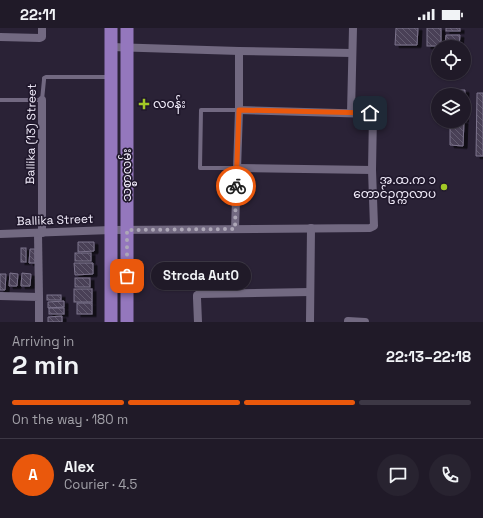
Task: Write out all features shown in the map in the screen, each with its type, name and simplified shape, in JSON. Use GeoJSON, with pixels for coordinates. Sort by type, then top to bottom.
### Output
{"type":"FeatureCollection","features":[{"type":"Feature","properties":{"kind":"main road","name":"သစ္စာလမ်း"},"geometry":{"type":"LineString","coordinates":[[111,28],[111,322]]}},
{"type":"Feature","properties":{"kind":"main road","name":"သစ္စာလမ်း"},"geometry":{"type":"LineString","coordinates":[[127,28],[127,322]]}},
{"type":"Feature","properties":{"kind":"street"},"geometry":{"type":"LineString","coordinates":[[0,37],[40,38],[42,37],[42,28]]}},
{"type":"Feature","properties":{"kind":"street"},"geometry":{"type":"LineString","coordinates":[[351,113],[353,28]]}},
{"type":"Feature","properties":{"kind":"street"},"geometry":{"type":"LineString","coordinates":[[111,47],[127,46],[239,51],[352,53]]}},
{"type":"Feature","properties":{"kind":"street"},"geometry":{"type":"LineString","coordinates":[[235,229],[239,110],[239,51]]}},
{"type":"Feature","properties":{"kind":"street","name":"Ballika (13) Street"},"geometry":{"type":"LineString","coordinates":[[39,322],[42,100]]}},
{"type":"Feature","properties":{"kind":"street"},"geometry":{"type":"LineString","coordinates":[[237,168],[372,170],[373,116],[370,113],[239,110]]}},
{"type":"Feature","properties":{"kind":"street","name":"Ballika Street"},"geometry":{"type":"LineString","coordinates":[[0,234],[111,230],[372,228],[374,226],[372,170]]}},
{"type":"Feature","properties":{"kind":"street"},"geometry":{"type":"LineString","coordinates":[[310,322],[311,228]]}},
{"type":"Feature","properties":{"kind":"street"},"geometry":{"type":"LineString","coordinates":[[198,322],[197,295],[200,294],[310,292]]}},
{"type":"Feature","properties":{"kind":"street"},"geometry":{"type":"LineString","coordinates":[[0,296],[39,297]]}},
{"type":"Feature","properties":{"kind":"street"},"geometry":{"type":"LineString","coordinates":[[348,321],[365,322]]}},
{"type":"Feature","properties":{"kind":"lane","name":"Ballika (13) Street"},"geometry":{"type":"LineString","coordinates":[[42,100],[44,78],[111,77]]}},
{"type":"Feature","properties":{"kind":"lane"},"geometry":{"type":"LineString","coordinates":[[0,100],[42,100]]}},
{"type":"Feature","properties":{"kind":"lane"},"geometry":{"type":"LineString","coordinates":[[237,168],[200,168],[201,110],[239,110]]}},
{"type":"Feature","properties":{"kind":"building"},"geometry":{"type":"Polygon","coordinates":[[[396,28],[418,28],[417,45],[395,45],[396,28]]]}},
{"type":"Feature","properties":{"kind":"building"},"geometry":{"type":"Polygon","coordinates":[[[427,28],[441,28],[441,40],[431,40],[431,46],[427,46],[427,28]]]}},
{"type":"Feature","properties":{"kind":"building"},"geometry":{"type":"Polygon","coordinates":[[[446,28],[460,28],[460,31],[446,31],[446,28]]]}},
{"type":"Feature","properties":{"kind":"building"},"geometry":{"type":"Polygon","coordinates":[[[446,35],[460,35],[460,40],[446,40],[446,35]]]}},
{"type":"Feature","properties":{"kind":"building"},"geometry":{"type":"Polygon","coordinates":[[[477,93],[483,93],[483,156],[476,156],[477,93]]]}},
{"type":"Feature","properties":{"kind":"building"},"geometry":{"type":"Polygon","coordinates":[[[450,128],[464,128],[463,146],[450,145],[450,128]]]}},
{"type":"Feature","properties":{"kind":"building"},"geometry":{"type":"Polygon","coordinates":[[[78,242],[94,242],[94,251],[78,252],[78,242]]]}},
{"type":"Feature","properties":{"kind":"building"},"geometry":{"type":"Polygon","coordinates":[[[21,248],[26,248],[26,262],[21,262],[21,248]]]}},
{"type":"Feature","properties":{"kind":"building"},"geometry":{"type":"Polygon","coordinates":[[[30,249],[35,249],[35,263],[29,263],[30,249]]]}},
{"type":"Feature","properties":{"kind":"building"},"geometry":{"type":"Polygon","coordinates":[[[75,253],[91,253],[91,261],[75,261],[75,253]]]}},
{"type":"Feature","properties":{"kind":"building"},"geometry":{"type":"Polygon","coordinates":[[[74,263],[93,263],[93,274],[75,275],[74,263]]]}},
{"type":"Feature","properties":{"kind":"building"},"geometry":{"type":"Polygon","coordinates":[[[10,273],[18,274],[17,286],[9,286],[10,273]]]}},
{"type":"Feature","properties":{"kind":"building"},"geometry":{"type":"Polygon","coordinates":[[[22,273],[31,274],[30,286],[21,286],[22,273]]]}},
{"type":"Feature","properties":{"kind":"building"},"geometry":{"type":"Polygon","coordinates":[[[0,274],[6,274],[5,290],[0,290],[0,274]]]}},
{"type":"Feature","properties":{"kind":"building"},"geometry":{"type":"Polygon","coordinates":[[[75,278],[90,278],[90,287],[75,287],[75,278]]]}},
{"type":"Feature","properties":{"kind":"building"},"geometry":{"type":"Polygon","coordinates":[[[74,289],[92,289],[92,302],[74,302],[74,289]]]}},
{"type":"Feature","properties":{"kind":"building"},"geometry":{"type":"Polygon","coordinates":[[[47,295],[61,295],[61,300],[47,300],[47,295]]]}},
{"type":"Feature","properties":{"kind":"building"},"geometry":{"type":"Polygon","coordinates":[[[64,301],[64,307],[48,308],[48,302],[64,301]]]}},
{"type":"Feature","properties":{"kind":"building"},"geometry":{"type":"Polygon","coordinates":[[[77,303],[92,303],[92,314],[77,314],[77,303]]]}},
{"type":"Feature","properties":{"kind":"building"},"geometry":{"type":"Polygon","coordinates":[[[49,308],[64,308],[64,314],[49,314],[49,308]]]}},
{"type":"Feature","properties":{"kind":"building"},"geometry":{"type":"Polygon","coordinates":[[[62,316],[62,322],[48,322],[48,317],[62,316]]]}},
{"type":"Feature","properties":{"kind":"way so far"},"geometry":{"type":"LineString","coordinates":[[127,276],[127,230],[235,229],[236,186]]}},
{"type":"Feature","properties":{"kind":"place","name":"လဝန်း"},"geometry":{"type":"Point","coordinates":[144,104]}},
{"type":"Feature","properties":{"kind":"place","name":"အ.ထ.က ၁ တောင်ဥက္ကလာပ"},"geometry":{"type":"Point","coordinates":[444,187]}},
{"type":"Feature","properties":{"kind":"place","name":"Strcda Aut0"},"geometry":{"type":"Point","coordinates":[127,276]}},
{"type":"Feature","properties":{"kind":"route"},"geometry":{"type":"LineString","coordinates":[[236,186],[239,110],[370,113]]}}]}
